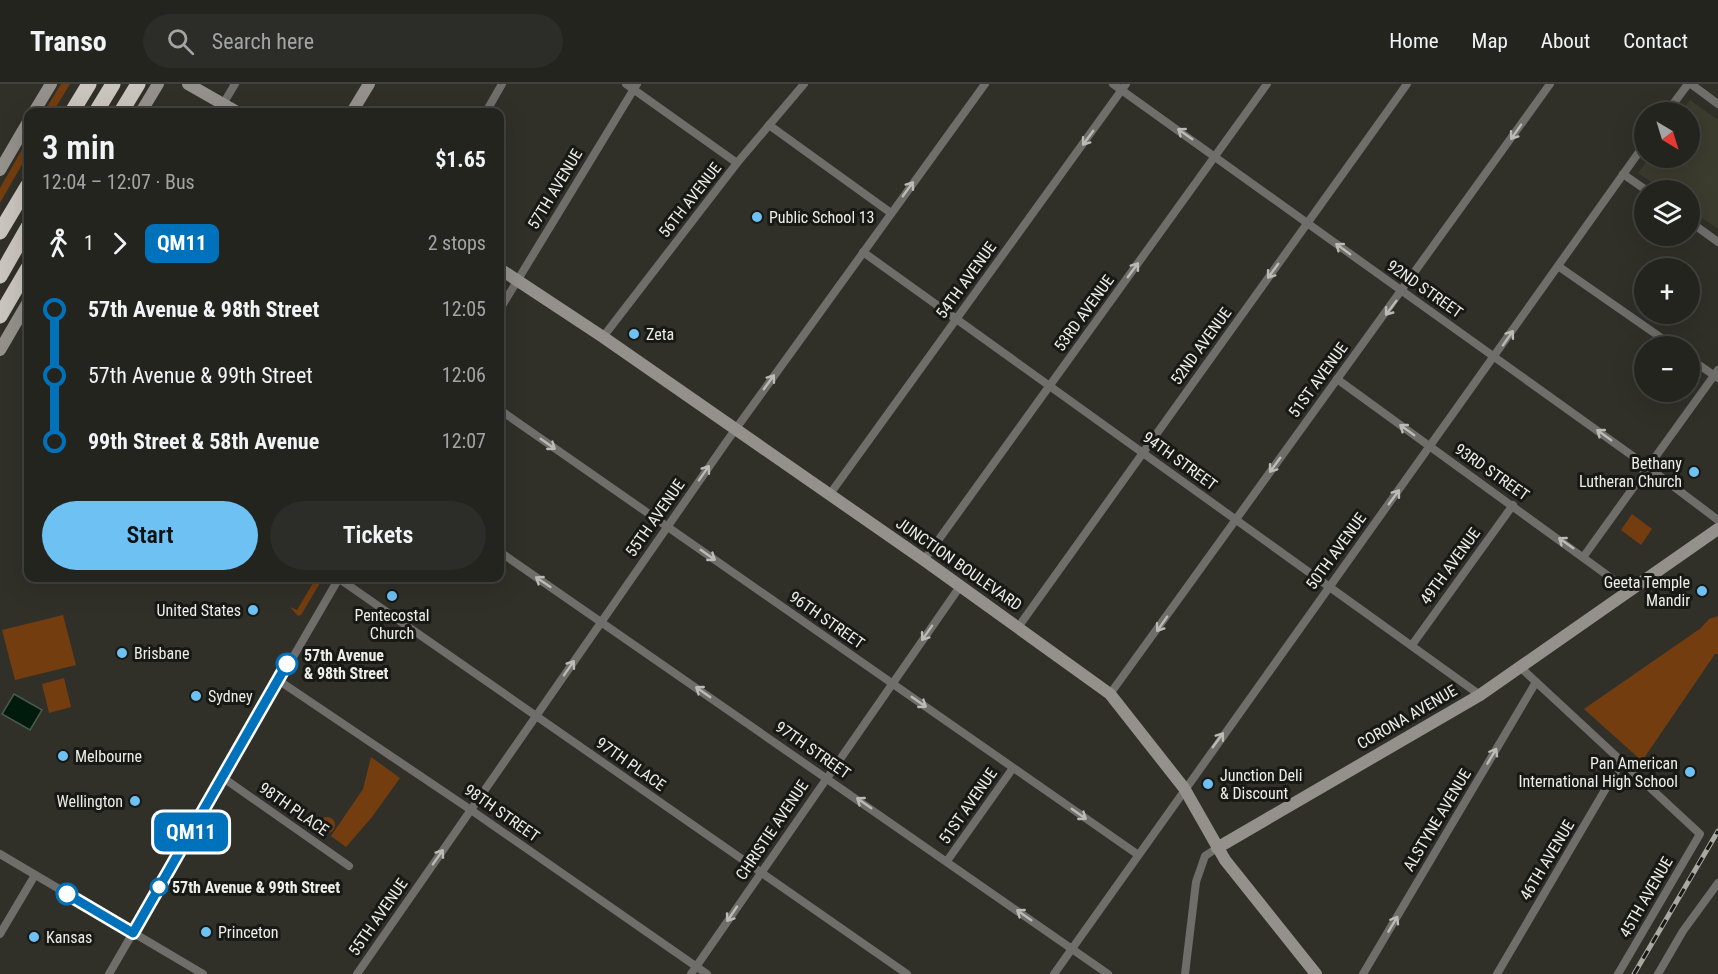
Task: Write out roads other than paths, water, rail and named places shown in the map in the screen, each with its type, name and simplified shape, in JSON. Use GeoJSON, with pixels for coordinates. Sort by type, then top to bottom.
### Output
{"type":"FeatureCollection","features":[{"type":"Feature","properties":{"kind":"highway"},"geometry":{"type":"LineString","coordinates":[[74,108],[89,84]]}},
{"type":"Feature","properties":{"kind":"highway"},"geometry":{"type":"LineString","coordinates":[[98,108],[111,88]]}},
{"type":"Feature","properties":{"kind":"highway"},"geometry":{"type":"LineString","coordinates":[[124,108],[136,88]]}},
{"type":"Feature","properties":{"kind":"highway"},"geometry":{"type":"LineString","coordinates":[[0,232],[24,192]]}},
{"type":"Feature","properties":{"kind":"highway"},"geometry":{"type":"LineString","coordinates":[[0,276],[24,234]]}},
{"type":"Feature","properties":{"kind":"highway"},"geometry":{"type":"LineString","coordinates":[[0,316],[24,275]]}},
{"type":"Feature","properties":{"kind":"main road"},"geometry":{"type":"LineString","coordinates":[[36,108],[51,84]]}},
{"type":"Feature","properties":{"kind":"main road"},"geometry":{"type":"LineString","coordinates":[[143,108],[158,84]]}},
{"type":"Feature","properties":{"kind":"main road"},"geometry":{"type":"LineString","coordinates":[[188,84],[230,108]]}},
{"type":"Feature","properties":{"kind":"main road"},"geometry":{"type":"LineString","coordinates":[[354,108],[369,84]]}},
{"type":"Feature","properties":{"kind":"main road"},"geometry":{"type":"LineString","coordinates":[[0,170],[24,129]]}},
{"type":"Feature","properties":{"kind":"main road","name":"JUNCTION BOULEVARD"},"geometry":{"type":"LineString","coordinates":[[504,271],[603,337],[961,585],[1110,694],[1184,788],[1217,848],[1316,974]]}},
{"type":"Feature","properties":{"kind":"main road"},"geometry":{"type":"LineString","coordinates":[[0,350],[24,309]]}},
{"type":"Feature","properties":{"kind":"main road","name":"CORONA AVENUE"},"geometry":{"type":"LineString","coordinates":[[1217,848],[1480,695],[1718,529]]}},
{"type":"Feature","properties":{"kind":"street"},"geometry":{"type":"LineString","coordinates":[[223,104],[235,84]]}},
{"type":"Feature","properties":{"kind":"street"},"geometry":{"type":"LineString","coordinates":[[488,108],[502,84]]}},
{"type":"Feature","properties":{"kind":"street","name":"56TH AVENUE"},"geometry":{"type":"LineString","coordinates":[[603,337],[737,163],[804,84]]}},
{"type":"Feature","properties":{"kind":"street","name":"55TH AVENUE"},"geometry":{"type":"LineString","coordinates":[[357,974],[735,429],[985,84]]}},
{"type":"Feature","properties":{"kind":"street","name":"92ND STREET"},"geometry":{"type":"LineString","coordinates":[[1113,84],[1124,87],[1216,157],[1648,467],[1718,520]]}},
{"type":"Feature","properties":{"kind":"street","name":"53RD AVENUE"},"geometry":{"type":"LineString","coordinates":[[924,560],[1267,84]]}},
{"type":"Feature","properties":{"kind":"street","name":"52ND AVENUE"},"geometry":{"type":"LineString","coordinates":[[1019,626],[1407,84]]}},
{"type":"Feature","properties":{"kind":"street","name":"51ST AVENUE"},"geometry":{"type":"LineString","coordinates":[[1110,694],[1550,84]]}},
{"type":"Feature","properties":{"kind":"street"},"geometry":{"type":"LineString","coordinates":[[1675,102],[1689,84],[1718,104]]}},
{"type":"Feature","properties":{"kind":"street"},"geometry":{"type":"LineString","coordinates":[[632,86],[737,163]]}},
{"type":"Feature","properties":{"kind":"street","name":"57TH AVENUE"},"geometry":{"type":"LineString","coordinates":[[504,302],[632,86]]}},
{"type":"Feature","properties":{"kind":"street","name":"54TH AVENUE"},"geometry":{"type":"LineString","coordinates":[[830,494],[1124,87]]}},
{"type":"Feature","properties":{"kind":"street"},"geometry":{"type":"LineString","coordinates":[[769,125],[891,213]]}},
{"type":"Feature","properties":{"kind":"street","name":"50TH AVENUE"},"geometry":{"type":"LineString","coordinates":[[1054,974],[1137,854],[1495,357],[1634,159]]}},
{"type":"Feature","properties":{"kind":"street"},"geometry":{"type":"LineString","coordinates":[[1623,174],[1634,182]]}},
{"type":"Feature","properties":{"kind":"street"},"geometry":{"type":"LineString","coordinates":[[1700,229],[1718,242]]}},
{"type":"Feature","properties":{"kind":"street","name":"94TH STREET"},"geometry":{"type":"LineString","coordinates":[[862,252],[1480,695]]}},
{"type":"Feature","properties":{"kind":"street"},"geometry":{"type":"LineString","coordinates":[[1558,266],[1659,336]]}},
{"type":"Feature","properties":{"kind":"street"},"geometry":{"type":"LineString","coordinates":[[1584,556],[1717,375],[1700,365]]}},
{"type":"Feature","properties":{"kind":"street","name":"93RD STREET"},"geometry":{"type":"LineString","coordinates":[[1337,379],[1584,556],[1629,591]]}},
{"type":"Feature","properties":{"kind":"street","name":"96TH STREET"},"geometry":{"type":"LineString","coordinates":[[504,413],[1137,854]]}},
{"type":"Feature","properties":{"kind":"street","name":"49TH AVENUE"},"geometry":{"type":"LineString","coordinates":[[1412,645],[1512,506]]}},
{"type":"Feature","properties":{"kind":"street","name":"97TH STREET"},"geometry":{"type":"LineString","coordinates":[[504,555],[1108,974]]}},
{"type":"Feature","properties":{"kind":"street"},"geometry":{"type":"LineString","coordinates":[[109,974],[337,582]]}},
{"type":"Feature","properties":{"kind":"street","name":"97TH PLACE"},"geometry":{"type":"LineString","coordinates":[[345,582],[907,974]]}},
{"type":"Feature","properties":{"kind":"street","name":"CHRISTIE AVENUE"},"geometry":{"type":"LineString","coordinates":[[694,970],[825,777],[961,585]]}},
{"type":"Feature","properties":{"kind":"street"},"geometry":{"type":"LineString","coordinates":[[1520,667],[1622,761]]}},
{"type":"Feature","properties":{"kind":"street","name":"98TH STREET"},"geometry":{"type":"LineString","coordinates":[[278,680],[471,810],[694,970],[707,974]]}},
{"type":"Feature","properties":{"kind":"street","name":"ALSTYNE AVENUE"},"geometry":{"type":"LineString","coordinates":[[1363,974],[1536,682]]}},
{"type":"Feature","properties":{"kind":"street","name":"45TH AVENUE"},"geometry":{"type":"LineString","coordinates":[[1618,974],[1700,834],[1622,761]]}},
{"type":"Feature","properties":{"kind":"street","name":"46TH AVENUE"},"geometry":{"type":"LineString","coordinates":[[1497,974],[1622,761]]}},
{"type":"Feature","properties":{"kind":"street","name":"51ST AVENUE"},"geometry":{"type":"LineString","coordinates":[[947,861],[1013,768]]}},
{"type":"Feature","properties":{"kind":"street","name":"98TH PLACE"},"geometry":{"type":"LineString","coordinates":[[222,777],[349,866]]}},
{"type":"Feature","properties":{"kind":"street","name":"CORONA AVENUE"},"geometry":{"type":"LineString","coordinates":[[1185,974],[1196,882],[1205,856],[1217,848]]}},
{"type":"Feature","properties":{"kind":"street"},"geometry":{"type":"LineString","coordinates":[[0,854],[203,974]]}},
{"type":"Feature","properties":{"kind":"street"},"geometry":{"type":"LineString","coordinates":[[0,934],[35,874]]}},
{"type":"Feature","properties":{"kind":"street"},"geometry":{"type":"LineString","coordinates":[[1658,974],[1683,931],[1718,883]]}},
{"type":"Feature","properties":{"kind":"railway"},"geometry":{"type":"LineString","coordinates":[[1634,974],[1718,831]]}},
{"type":"Feature","properties":{"kind":"place","name":"Public School 13"},"geometry":{"type":"Point","coordinates":[757,217]}},
{"type":"Feature","properties":{"kind":"place","name":"Zeta"},"geometry":{"type":"Point","coordinates":[634,334]}},
{"type":"Feature","properties":{"kind":"place","name":"Bethany Lutheran Church"},"geometry":{"type":"Point","coordinates":[1694,472]}},
{"type":"Feature","properties":{"kind":"place","name":"Geeta Temple Mandir"},"geometry":{"type":"Point","coordinates":[1702,591]}},
{"type":"Feature","properties":{"kind":"place","name":"Pentecostal Church"},"geometry":{"type":"Point","coordinates":[392,596]}},
{"type":"Feature","properties":{"kind":"place","name":"United States"},"geometry":{"type":"Point","coordinates":[253,610]}},
{"type":"Feature","properties":{"kind":"place","name":"Brisbane"},"geometry":{"type":"Point","coordinates":[122,653]}},
{"type":"Feature","properties":{"kind":"place","name":"57th Avenue & 98th Street"},"geometry":{"type":"Point","coordinates":[287,664]}},
{"type":"Feature","properties":{"kind":"place","name":"Sydney"},"geometry":{"type":"Point","coordinates":[196,696]}},
{"type":"Feature","properties":{"kind":"place","name":"Melbourne"},"geometry":{"type":"Point","coordinates":[63,756]}},
{"type":"Feature","properties":{"kind":"place","name":"Pan American International High School"},"geometry":{"type":"Point","coordinates":[1690,772]}},
{"type":"Feature","properties":{"kind":"place","name":"Junction Deli & Discount"},"geometry":{"type":"Point","coordinates":[1208,784]}},
{"type":"Feature","properties":{"kind":"place","name":"Wellington"},"geometry":{"type":"Point","coordinates":[135,801]}},
{"type":"Feature","properties":{"kind":"place","name":"57th Avenue & 99th Street"},"geometry":{"type":"Point","coordinates":[159,887]}},
{"type":"Feature","properties":{"kind":"place","name":"Princeton"},"geometry":{"type":"Point","coordinates":[206,932]}},
{"type":"Feature","properties":{"kind":"place","name":"Kansas"},"geometry":{"type":"Point","coordinates":[34,937]}}]}
